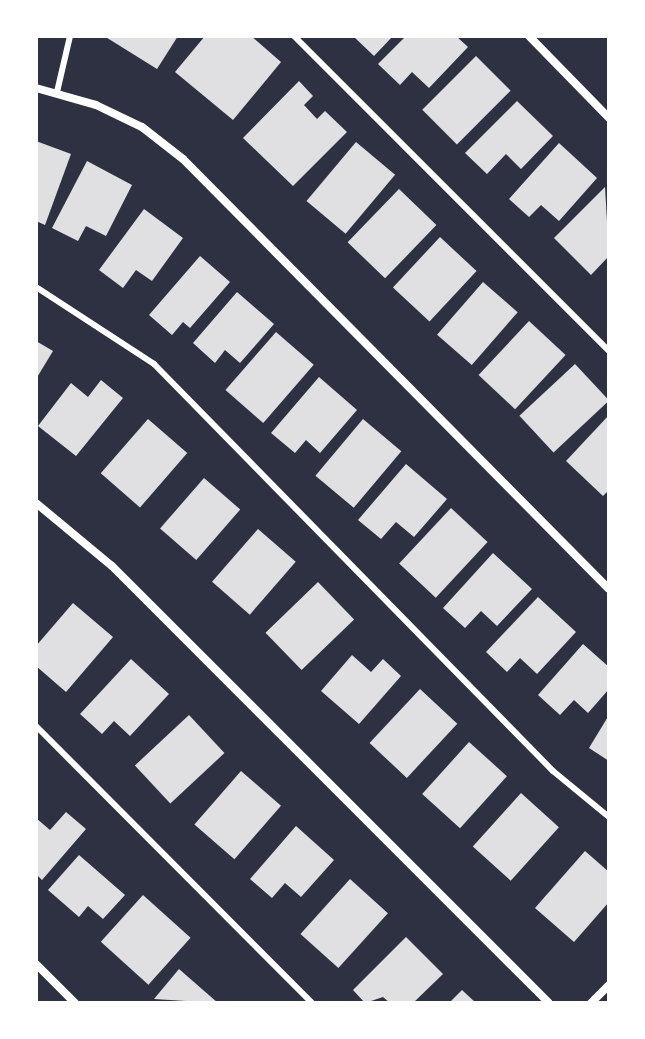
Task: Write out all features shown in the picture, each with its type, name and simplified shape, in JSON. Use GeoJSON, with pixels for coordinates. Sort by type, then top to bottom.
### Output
{"type":"FeatureCollection","features":[{"type":"Feature","properties":{"kind":"street"},"geometry":{"type":"LineString","coordinates":[[529,36],[609,118]]}},
{"type":"Feature","properties":{"kind":"street"},"geometry":{"type":"LineString","coordinates":[[36,88],[57,92],[142,127],[183,159],[609,589]]}},
{"type":"Feature","properties":{"kind":"street"},"geometry":{"type":"LineString","coordinates":[[36,503],[112,566],[549,1003]]}},
{"type":"Feature","properties":{"kind":"street"},"geometry":{"type":"LineString","coordinates":[[36,964],[75,1003]]}},
{"type":"Feature","properties":{"kind":"street"},"geometry":{"type":"LineString","coordinates":[[591,1003],[609,985]]}},
{"type":"Feature","properties":{"kind":"lane"},"geometry":{"type":"LineString","coordinates":[[57,92],[70,36]]}},
{"type":"Feature","properties":{"kind":"lane"},"geometry":{"type":"LineString","coordinates":[[294,36],[609,351]]}},
{"type":"Feature","properties":{"kind":"lane"},"geometry":{"type":"LineString","coordinates":[[36,287],[154,364],[553,771],[609,817]]}},
{"type":"Feature","properties":{"kind":"lane"},"geometry":{"type":"LineString","coordinates":[[36,726],[312,1003]]}},
{"type":"Feature","properties":{"kind":"building"},"geometry":{"type":"Polygon","coordinates":[[[104,36],[178,36],[157,69],[104,36]]]}},
{"type":"Feature","properties":{"kind":"building"},"geometry":{"type":"Polygon","coordinates":[[[205,36],[251,36],[281,62],[233,120],[175,72],[205,36]]]}},
{"type":"Feature","properties":{"kind":"building"},"geometry":{"type":"Polygon","coordinates":[[[353,36],[393,36],[374,56],[353,36]]]}},
{"type":"Feature","properties":{"kind":"building"},"geometry":{"type":"Polygon","coordinates":[[[406,36],[456,36],[468,47],[429,88],[412,72],[400,85],[378,64],[406,36]]]}},
{"type":"Feature","properties":{"kind":"building"},"geometry":{"type":"Polygon","coordinates":[[[476,56],[511,91],[457,144],[422,110],[476,56]]]}},
{"type":"Feature","properties":{"kind":"building"},"geometry":{"type":"Polygon","coordinates":[[[299,81],[313,96],[304,105],[317,119],[325,111],[347,132],[293,186],[243,138],[299,81]]]}},
{"type":"Feature","properties":{"kind":"building"},"geometry":{"type":"Polygon","coordinates":[[[517,101],[553,136],[521,169],[506,154],[487,174],[465,153],[517,101]]]}},
{"type":"Feature","properties":{"kind":"building"},"geometry":{"type":"Polygon","coordinates":[[[36,141],[71,154],[45,225],[36,221],[36,141]]]}},
{"type":"Feature","properties":{"kind":"building"},"geometry":{"type":"Polygon","coordinates":[[[356,142],[395,175],[346,234],[307,201],[356,142]]]}},
{"type":"Feature","properties":{"kind":"building"},"geometry":{"type":"Polygon","coordinates":[[[559,143],[597,178],[559,221],[541,205],[529,217],[509,199],[559,143]]]}},
{"type":"Feature","properties":{"kind":"building"},"geometry":{"type":"Polygon","coordinates":[[[87,161],[132,185],[106,236],[86,226],[78,241],[52,228],[87,161]]]}},
{"type":"Feature","properties":{"kind":"building"},"geometry":{"type":"Polygon","coordinates":[[[605,187],[609,256],[591,275],[554,238],[605,187]]]}},
{"type":"Feature","properties":{"kind":"building"},"geometry":{"type":"Polygon","coordinates":[[[399,189],[436,225],[385,278],[348,242],[399,189]]]}},
{"type":"Feature","properties":{"kind":"building"},"geometry":{"type":"Polygon","coordinates":[[[144,209],[183,238],[152,281],[136,270],[123,288],[99,270],[144,209]]]}},
{"type":"Feature","properties":{"kind":"building"},"geometry":{"type":"Polygon","coordinates":[[[440,237],[477,271],[430,322],[393,287],[440,237]]]}},
{"type":"Feature","properties":{"kind":"building"},"geometry":{"type":"Polygon","coordinates":[[[200,256],[230,282],[190,328],[183,322],[172,335],[149,315],[200,256]]]}},
{"type":"Feature","properties":{"kind":"building"},"geometry":{"type":"Polygon","coordinates":[[[483,282],[518,312],[472,365],[437,335],[483,282]]]}},
{"type":"Feature","properties":{"kind":"building"},"geometry":{"type":"Polygon","coordinates":[[[237,292],[274,324],[240,363],[225,350],[215,363],[193,343],[237,292]]]}},
{"type":"Feature","properties":{"kind":"building"},"geometry":{"type":"Polygon","coordinates":[[[529,321],[566,355],[515,409],[479,375],[529,321]]]}},
{"type":"Feature","properties":{"kind":"building"},"geometry":{"type":"Polygon","coordinates":[[[276,332],[314,365],[263,423],[225,390],[276,332]]]}},
{"type":"Feature","properties":{"kind":"building"},"geometry":{"type":"Polygon","coordinates":[[[36,341],[53,351],[36,379],[36,341]]]}},
{"type":"Feature","properties":{"kind":"building"},"geometry":{"type":"Polygon","coordinates":[[[575,364],[609,401],[554,452],[519,416],[575,364]]]}},
{"type":"Feature","properties":{"kind":"building"},"geometry":{"type":"Polygon","coordinates":[[[319,377],[357,410],[320,453],[306,440],[295,453],[271,433],[319,377]]]}},
{"type":"Feature","properties":{"kind":"building"},"geometry":{"type":"Polygon","coordinates":[[[101,380],[123,398],[76,456],[38,426],[71,383],[88,397],[101,380]]]}},
{"type":"Feature","properties":{"kind":"building"},"geometry":{"type":"Polygon","coordinates":[[[609,415],[609,490],[603,496],[566,461],[609,415]]]}},
{"type":"Feature","properties":{"kind":"building"},"geometry":{"type":"Polygon","coordinates":[[[148,419],[187,453],[140,507],[101,473],[148,419]]]}},
{"type":"Feature","properties":{"kind":"building"},"geometry":{"type":"Polygon","coordinates":[[[363,419],[401,451],[354,508],[315,476],[363,419]]]}},
{"type":"Feature","properties":{"kind":"building"},"geometry":{"type":"Polygon","coordinates":[[[406,464],[447,499],[414,537],[396,522],[381,539],[358,520],[406,464]]]}},
{"type":"Feature","properties":{"kind":"building"},"geometry":{"type":"Polygon","coordinates":[[[204,478],[240,509],[196,560],[160,529],[204,478]]]}},
{"type":"Feature","properties":{"kind":"building"},"geometry":{"type":"Polygon","coordinates":[[[451,508],[488,542],[436,598],[399,564],[451,508]]]}},
{"type":"Feature","properties":{"kind":"building"},"geometry":{"type":"Polygon","coordinates":[[[258,529],[296,562],[250,615],[212,582],[258,529]]]}},
{"type":"Feature","properties":{"kind":"building"},"geometry":{"type":"Polygon","coordinates":[[[493,553],[532,589],[497,626],[481,611],[465,628],[443,608],[493,553]]]}},
{"type":"Feature","properties":{"kind":"building"},"geometry":{"type":"Polygon","coordinates":[[[318,582],[354,619],[302,670],[265,633],[318,582]]]}},
{"type":"Feature","properties":{"kind":"building"},"geometry":{"type":"Polygon","coordinates":[[[538,597],[576,632],[537,674],[520,658],[507,672],[486,652],[538,597]]]}},
{"type":"Feature","properties":{"kind":"building"},"geometry":{"type":"Polygon","coordinates":[[[73,603],[113,637],[66,692],[36,666],[36,646],[73,603]]]}},
{"type":"Feature","properties":{"kind":"building"},"geometry":{"type":"Polygon","coordinates":[[[583,644],[609,667],[609,689],[588,713],[574,700],[560,715],[538,695],[583,644]]]}},
{"type":"Feature","properties":{"kind":"building"},"geometry":{"type":"Polygon","coordinates":[[[352,655],[371,672],[383,659],[401,676],[359,724],[321,691],[352,655]]]}},
{"type":"Feature","properties":{"kind":"building"},"geometry":{"type":"Polygon","coordinates":[[[131,659],[169,694],[130,736],[114,721],[102,734],[80,714],[131,659]]]}},
{"type":"Feature","properties":{"kind":"building"},"geometry":{"type":"Polygon","coordinates":[[[420,689],[457,724],[407,778],[370,743],[420,689]]]}},
{"type":"Feature","properties":{"kind":"building"},"geometry":{"type":"Polygon","coordinates":[[[189,715],[224,753],[170,803],[135,765],[189,715]]]}},
{"type":"Feature","properties":{"kind":"building"},"geometry":{"type":"Polygon","coordinates":[[[609,715],[609,761],[589,748],[609,715]]]}},
{"type":"Feature","properties":{"kind":"building"},"geometry":{"type":"Polygon","coordinates":[[[469,742],[507,776],[460,828],[422,794],[469,742]]]}},
{"type":"Feature","properties":{"kind":"building"},"geometry":{"type":"Polygon","coordinates":[[[241,771],[281,806],[234,859],[194,825],[241,771]]]}},
{"type":"Feature","properties":{"kind":"building"},"geometry":{"type":"Polygon","coordinates":[[[521,793],[559,827],[511,881],[473,847],[521,793]]]}},
{"type":"Feature","properties":{"kind":"building"},"geometry":{"type":"Polygon","coordinates":[[[66,812],[86,829],[42,880],[36,874],[36,818],[50,830],[66,812]]]}},
{"type":"Feature","properties":{"kind":"building"},"geometry":{"type":"Polygon","coordinates":[[[296,826],[334,860],[301,897],[285,883],[272,898],[250,879],[296,826]]]}},
{"type":"Feature","properties":{"kind":"building"},"geometry":{"type":"Polygon","coordinates":[[[585,851],[609,872],[609,902],[574,942],[535,908],[585,851]]]}},
{"type":"Feature","properties":{"kind":"building"},"geometry":{"type":"Polygon","coordinates":[[[79,855],[125,895],[103,919],[88,906],[79,917],[48,890],[79,855]]]}},
{"type":"Feature","properties":{"kind":"building"},"geometry":{"type":"Polygon","coordinates":[[[350,879],[388,913],[338,968],[300,934],[350,879]]]}},
{"type":"Feature","properties":{"kind":"building"},"geometry":{"type":"Polygon","coordinates":[[[143,895],[191,938],[148,985],[101,942],[143,895]]]}},
{"type":"Feature","properties":{"kind":"building"},"geometry":{"type":"Polygon","coordinates":[[[406,937],[443,974],[413,1003],[390,1003],[383,997],[365,1003],[353,990],[406,937]]]}},
{"type":"Feature","properties":{"kind":"building"},"geometry":{"type":"Polygon","coordinates":[[[179,969],[218,1003],[154,999],[179,969]]]}},
{"type":"Feature","properties":{"kind":"building"},"geometry":{"type":"Polygon","coordinates":[[[462,990],[476,1003],[449,1003],[462,990]]]}}]}
